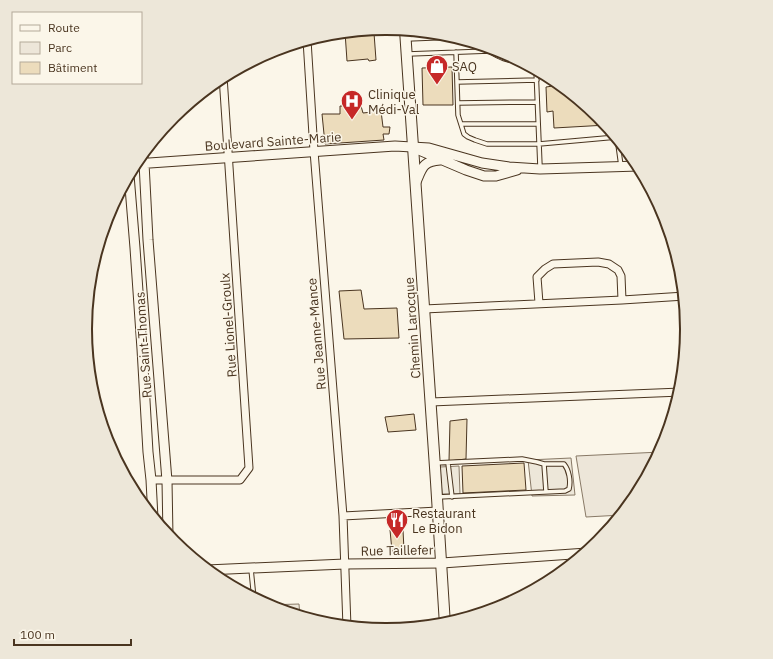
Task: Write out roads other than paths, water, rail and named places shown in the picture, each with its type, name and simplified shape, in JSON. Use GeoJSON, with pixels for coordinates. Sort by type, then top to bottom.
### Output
{"type":"FeatureCollection","features":[{"type":"Feature","properties":{"kind":"main road","name":"Chemin Larocque"},"geometry":{"type":"LineString","coordinates":[[406,36],[442,563],[444,618]]}},
{"type":"Feature","properties":{"kind":"street","name":"Rue Jeanne-Mance"},"geometry":{"type":"LineString","coordinates":[[307,46],[314,151],[343,516],[346,621]]}},
{"type":"Feature","properties":{"kind":"street","name":"Rue Lionel-Groulx"},"geometry":{"type":"LineString","coordinates":[[151,480],[240,480],[249,468],[224,85]]}},
{"type":"Feature","properties":{"kind":"street","name":"Boulevard Sainte-Marie"},"geometry":{"type":"LineString","coordinates":[[144,163],[395,146],[429,148],[495,166],[524,168],[631,166]]}},
{"type":"Feature","properties":{"kind":"street","name":"Boulevard Sainte-Marie"},"geometry":{"type":"LineString","coordinates":[[413,147],[424,153],[484,176],[496,176],[524,168]]}},
{"type":"Feature","properties":{"kind":"street"},"geometry":{"type":"LineString","coordinates":[[416,182],[424,165],[432,160],[443,160]]}},
{"type":"Feature","properties":{"kind":"street","name":"Rue Saint-Thomas"},"geometry":{"type":"LineString","coordinates":[[141,168],[148,240],[167,481],[168,527]]}},
{"type":"Feature","properties":{"kind":"street","name":"Rue Saint-Thomas"},"geometry":{"type":"LineString","coordinates":[[130,184],[152,508]]}},
{"type":"Feature","properties":{"kind":"street"},"geometry":{"type":"LineString","coordinates":[[539,304],[537,277],[544,269],[553,264],[598,262],[609,264],[618,270],[621,276],[622,300]]}},
{"type":"Feature","properties":{"kind":"street"},"geometry":{"type":"LineString","coordinates":[[424,309],[679,296]]}},
{"type":"Feature","properties":{"kind":"street"},"geometry":{"type":"LineString","coordinates":[[431,402],[674,392]]}},
{"type":"Feature","properties":{"kind":"street"},"geometry":{"type":"LineString","coordinates":[[343,516],[438,512]]}},
{"type":"Feature","properties":{"kind":"street","name":"Rue Taillefer"},"geometry":{"type":"LineString","coordinates":[[217,570],[345,564],[442,563],[578,554]]}},
{"type":"Feature","properties":{"kind":"lane"},"geometry":{"type":"LineString","coordinates":[[407,54],[478,50]]}},
{"type":"Feature","properties":{"kind":"lane"},"geometry":{"type":"LineString","coordinates":[[456,52],[458,115],[464,134],[474,140],[487,144],[539,144],[610,138]]}},
{"type":"Feature","properties":{"kind":"lane"},"geometry":{"type":"LineString","coordinates":[[537,76],[540,168]]}},
{"type":"Feature","properties":{"kind":"lane"},"geometry":{"type":"LineString","coordinates":[[457,82],[537,80]]}},
{"type":"Feature","properties":{"kind":"lane"},"geometry":{"type":"LineString","coordinates":[[458,103],[538,102]]}},
{"type":"Feature","properties":{"kind":"lane"},"geometry":{"type":"LineString","coordinates":[[461,124],[538,124]]}},
{"type":"Feature","properties":{"kind":"lane"},"geometry":{"type":"LineString","coordinates":[[619,148],[621,166]]}},
{"type":"Feature","properties":{"kind":"lane"},"geometry":{"type":"LineString","coordinates":[[435,464],[522,460],[544,464],[564,464],[568,468],[570,486],[569,489],[565,491],[437,498]]}},
{"type":"Feature","properties":{"kind":"lane"},"geometry":{"type":"LineString","coordinates":[[448,463],[452,497]]}},
{"type":"Feature","properties":{"kind":"lane"},"geometry":{"type":"LineString","coordinates":[[544,464],[546,492]]}},
{"type":"Feature","properties":{"kind":"lane"},"geometry":{"type":"LineString","coordinates":[[251,568],[253,593]]}},
{"type":"Feature","properties":{"kind":"place","name":"SAQ"},"geometry":{"type":"Point","coordinates":[437,86]}},
{"type":"Feature","properties":{"kind":"place","name":"Clinique Médi-Val"},"geometry":{"type":"Point","coordinates":[352,120]}},
{"type":"Feature","properties":{"kind":"place","name":"Restaurant Le Bidon"},"geometry":{"type":"Point","coordinates":[397,540]}}]}
